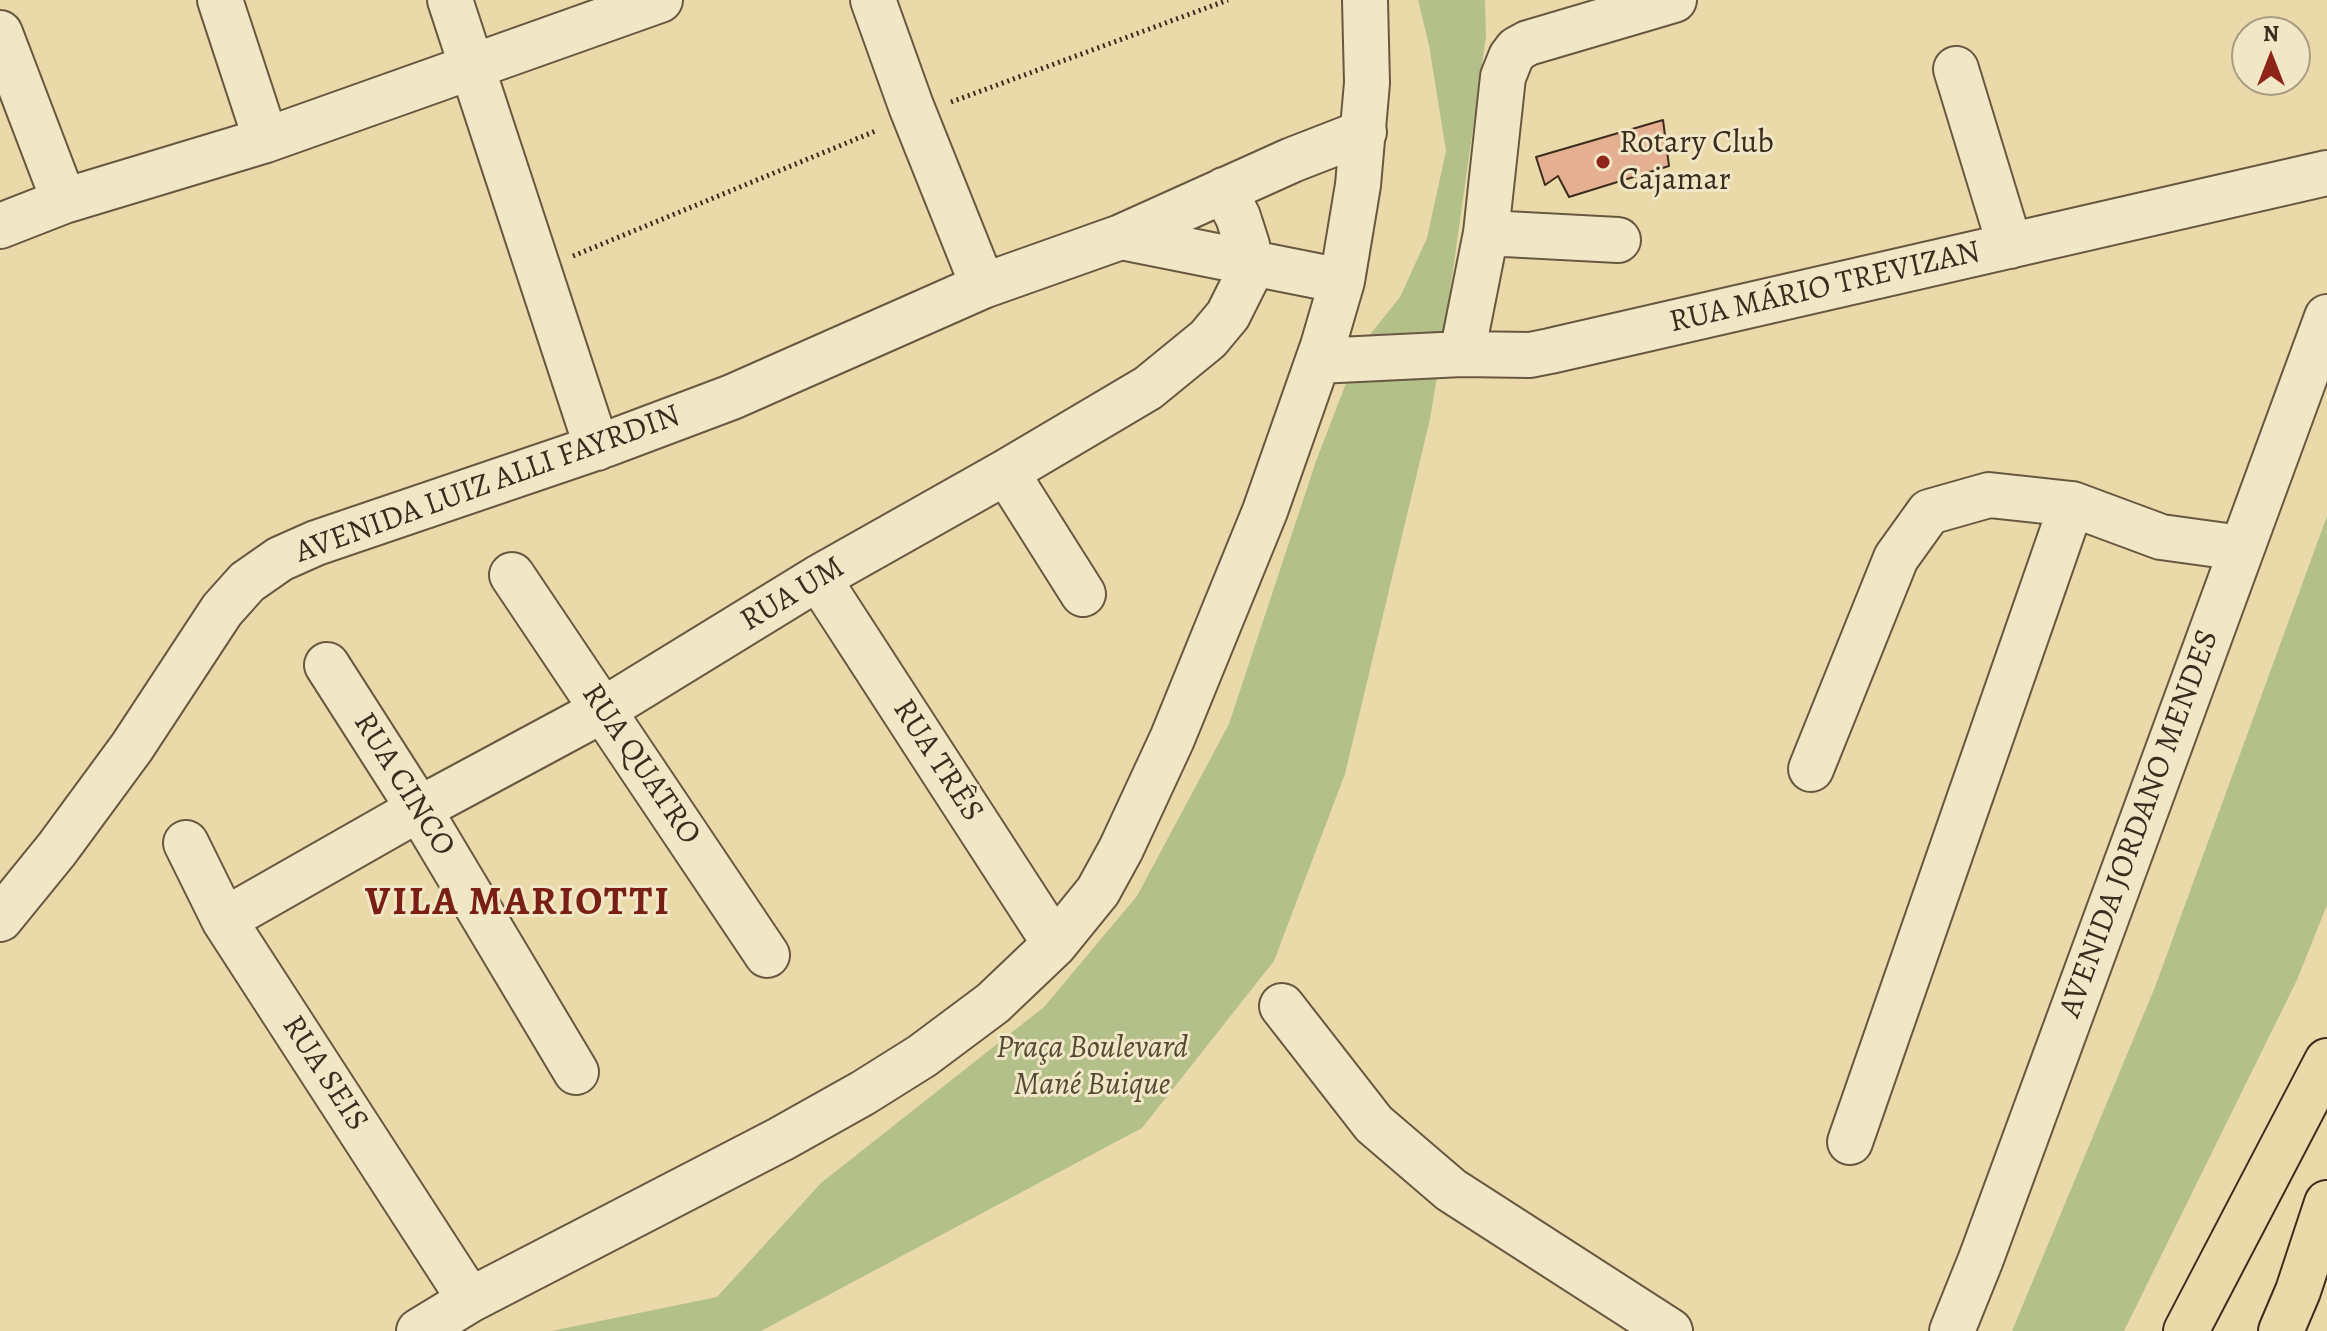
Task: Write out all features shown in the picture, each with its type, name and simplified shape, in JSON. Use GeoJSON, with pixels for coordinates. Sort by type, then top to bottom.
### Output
{"type":"FeatureCollection","features":[{"type":"Feature","properties":{"kind":"highway"},"geometry":{"type":"LineString","coordinates":[[2186,1331],[2327,1061]]}},
{"type":"Feature","properties":{"kind":"highway"},"geometry":{"type":"LineString","coordinates":[[2281,1331],[2298,1291],[2327,1203]]}},
{"type":"Feature","properties":{"kind":"street"},"geometry":{"type":"LineString","coordinates":[[220,0],[266,140]]}},
{"type":"Feature","properties":{"kind":"street"},"geometry":{"type":"LineString","coordinates":[[450,0],[597,448]]}},
{"type":"Feature","properties":{"kind":"street"},"geometry":{"type":"LineString","coordinates":[[0,226],[64,201],[266,140],[660,0]]}},
{"type":"Feature","properties":{"kind":"street"},"geometry":{"type":"LineString","coordinates":[[873,0],[911,106],[983,286]]}},
{"type":"Feature","properties":{"kind":"street"},"geometry":{"type":"LineString","coordinates":[[419,1331],[470,1300],[745,1158],[863,1093],[922,1056],[993,1003],[1055,944],[1098,891],[1172,739],[1265,511],[1318,361],[1342,281],[1364,132],[1367,83],[1365,0]]}},
{"type":"Feature","properties":{"kind":"street"},"geometry":{"type":"LineString","coordinates":[[1462,354],[1486,233],[1503,77],[1511,57],[1528,43],[1674,0]]}},
{"type":"Feature","properties":{"kind":"street"},"geometry":{"type":"LineString","coordinates":[[0,33],[64,201]]}},
{"type":"Feature","properties":{"kind":"street"},"geometry":{"type":"LineString","coordinates":[[1956,69],[2010,246]]}},
{"type":"Feature","properties":{"kind":"street","name":"AVENIDA LUIZ ALLI FAYRDIN"},"geometry":{"type":"LineString","coordinates":[[0,919],[57,849],[132,747],[222,610],[247,582],[280,559],[316,543],[597,448],[732,397],[983,286],[1121,237],[1364,132]]}},
{"type":"Feature","properties":{"kind":"street","name":"RUA MÁRIO TREVIZAN"},"geometry":{"type":"LineString","coordinates":[[1318,361],[1462,354],[1530,355],[2327,173]]}},
{"type":"Feature","properties":{"kind":"street"},"geometry":{"type":"LineString","coordinates":[[1224,190],[1238,217],[1250,264]]}},
{"type":"Feature","properties":{"kind":"street"},"geometry":{"type":"LineString","coordinates":[[1486,233],[1618,240]]}},
{"type":"Feature","properties":{"kind":"street"},"geometry":{"type":"LineString","coordinates":[[1121,237],[1342,281]]}},
{"type":"Feature","properties":{"kind":"street","name":"RUA UM"},"geometry":{"type":"LineString","coordinates":[[224,920],[419,809],[603,710],[818,578],[1148,388],[1208,339],[1228,315],[1239,298],[1250,264]]}},
{"type":"Feature","properties":{"kind":"street","name":"AVENIDA JORDANO MENDES"},"geometry":{"type":"LineString","coordinates":[[1952,1331],[2327,317]]}},
{"type":"Feature","properties":{"kind":"street"},"geometry":{"type":"LineString","coordinates":[[1006,472],[1083,594]]}},
{"type":"Feature","properties":{"kind":"street"},"geometry":{"type":"LineString","coordinates":[[1811,769],[1896,558],[1929,512],[1989,495],[2072,504],[2161,537],[2241,548]]}},
{"type":"Feature","properties":{"kind":"street"},"geometry":{"type":"LineString","coordinates":[[1850,1142],[2072,504]]}},
{"type":"Feature","properties":{"kind":"street","name":"RUA QUATRO"},"geometry":{"type":"LineString","coordinates":[[512,575],[767,955]]}},
{"type":"Feature","properties":{"kind":"street","name":"RUA TRÊS"},"geometry":{"type":"LineString","coordinates":[[818,578],[1055,944]]}},
{"type":"Feature","properties":{"kind":"street","name":"RUA CINCO"},"geometry":{"type":"LineString","coordinates":[[327,665],[419,809],[576,1072]]}},
{"type":"Feature","properties":{"kind":"street","name":"RUA SEIS"},"geometry":{"type":"LineString","coordinates":[[186,843],[224,920],[470,1300]]}},
{"type":"Feature","properties":{"kind":"street"},"geometry":{"type":"LineString","coordinates":[[1282,1006],[1374,1124],[1451,1190],[1670,1331]]}},
{"type":"Feature","properties":{"kind":"green space","name":"Praça Boulevard Mané Buique"},"geometry":{"type":"Polygon","coordinates":[[[1418,0],[1485,0],[1486,36],[1443,341],[1430,419],[1345,774],[1274,961],[1142,1128],[761,1331],[551,1331],[717,1297],[821,1183],[1044,1007],[1137,896],[1229,724],[1316,461],[1360,347],[1400,297],[1427,238],[1446,151],[1429,45],[1418,0]]]}},
{"type":"Feature","properties":{"kind":"green space"},"geometry":{"type":"Polygon","coordinates":[[[2327,516],[2327,905],[2297,980],[2124,1331],[2012,1331],[2155,987],[2327,516]]]}},
{"type":"Feature","properties":{"kind":"building","name":"Rotary Club Cajamar"},"geometry":{"type":"Polygon","coordinates":[[[1663,120],[1669,166],[1569,197],[1558,176],[1545,185],[1536,157],[1663,120]]]}},
{"type":"Feature","properties":{"kind":"place","name":"Rotary Club Cajamar"},"geometry":{"type":"Point","coordinates":[1603,162]}},
{"type":"Feature","properties":{"kind":"district","name":"VILA MARIOTTI"},"geometry":{"type":"Point","coordinates":[518,904]}}]}
